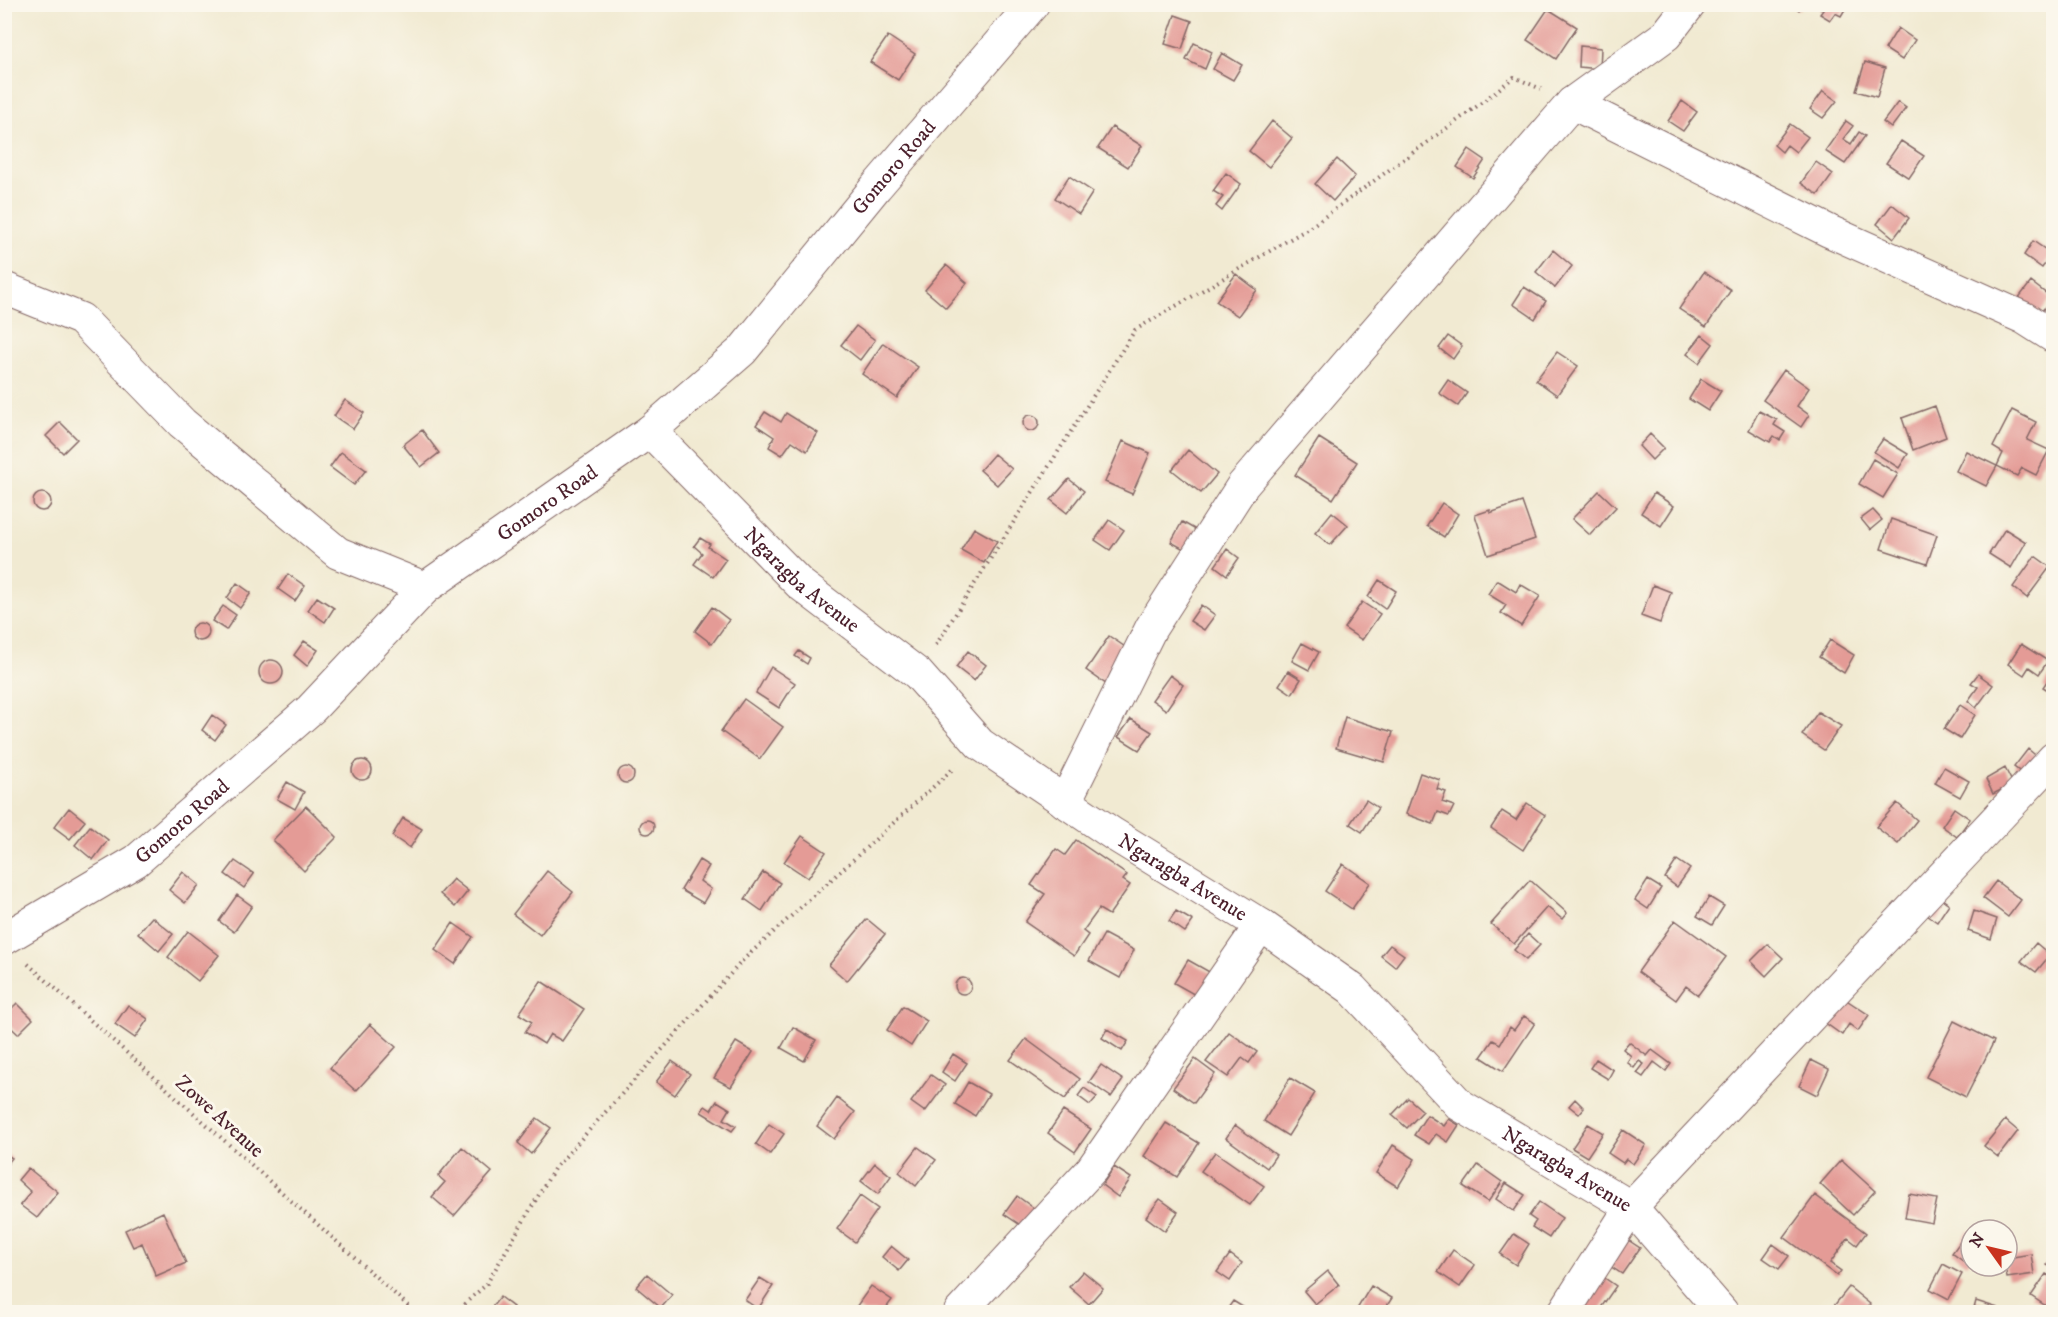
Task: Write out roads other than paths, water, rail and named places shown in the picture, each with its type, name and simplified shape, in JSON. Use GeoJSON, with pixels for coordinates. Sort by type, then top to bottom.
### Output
{"type":"FeatureCollection","features":[{"type":"Feature","properties":{"kind":"street","name":"Gomoro Road"},"geometry":{"type":"LineString","coordinates":[[13,948],[136,861],[310,709],[425,588],[650,431],[742,351],[876,187],[1033,4]]}},
{"type":"Feature","properties":{"kind":"street"},"geometry":{"type":"LineString","coordinates":[[1065,802],[1151,628],[1243,485],[1572,104],[1666,35],[1690,4]]}},
{"type":"Feature","properties":{"kind":"street"},"geometry":{"type":"LineString","coordinates":[[1572,104],[1829,231],[2024,318],[2054,337]]}},
{"type":"Feature","properties":{"kind":"street"},"geometry":{"type":"LineString","coordinates":[[4,288],[81,319],[182,423],[338,554],[425,588]]}},
{"type":"Feature","properties":{"kind":"street","name":"Ngaragba Avenue"},"geometry":{"type":"LineString","coordinates":[[650,431],[800,584],[918,674],[980,744],[1113,834],[1261,925],[1352,989],[1460,1105],[1631,1207],[1722,1312]]}},
{"type":"Feature","properties":{"kind":"street"},"geometry":{"type":"LineString","coordinates":[[1564,1312],[1631,1207],[2054,758]]}},
{"type":"Feature","properties":{"kind":"street"},"geometry":{"type":"LineString","coordinates":[[960,1312],[1092,1169],[1261,925]]}}]}
